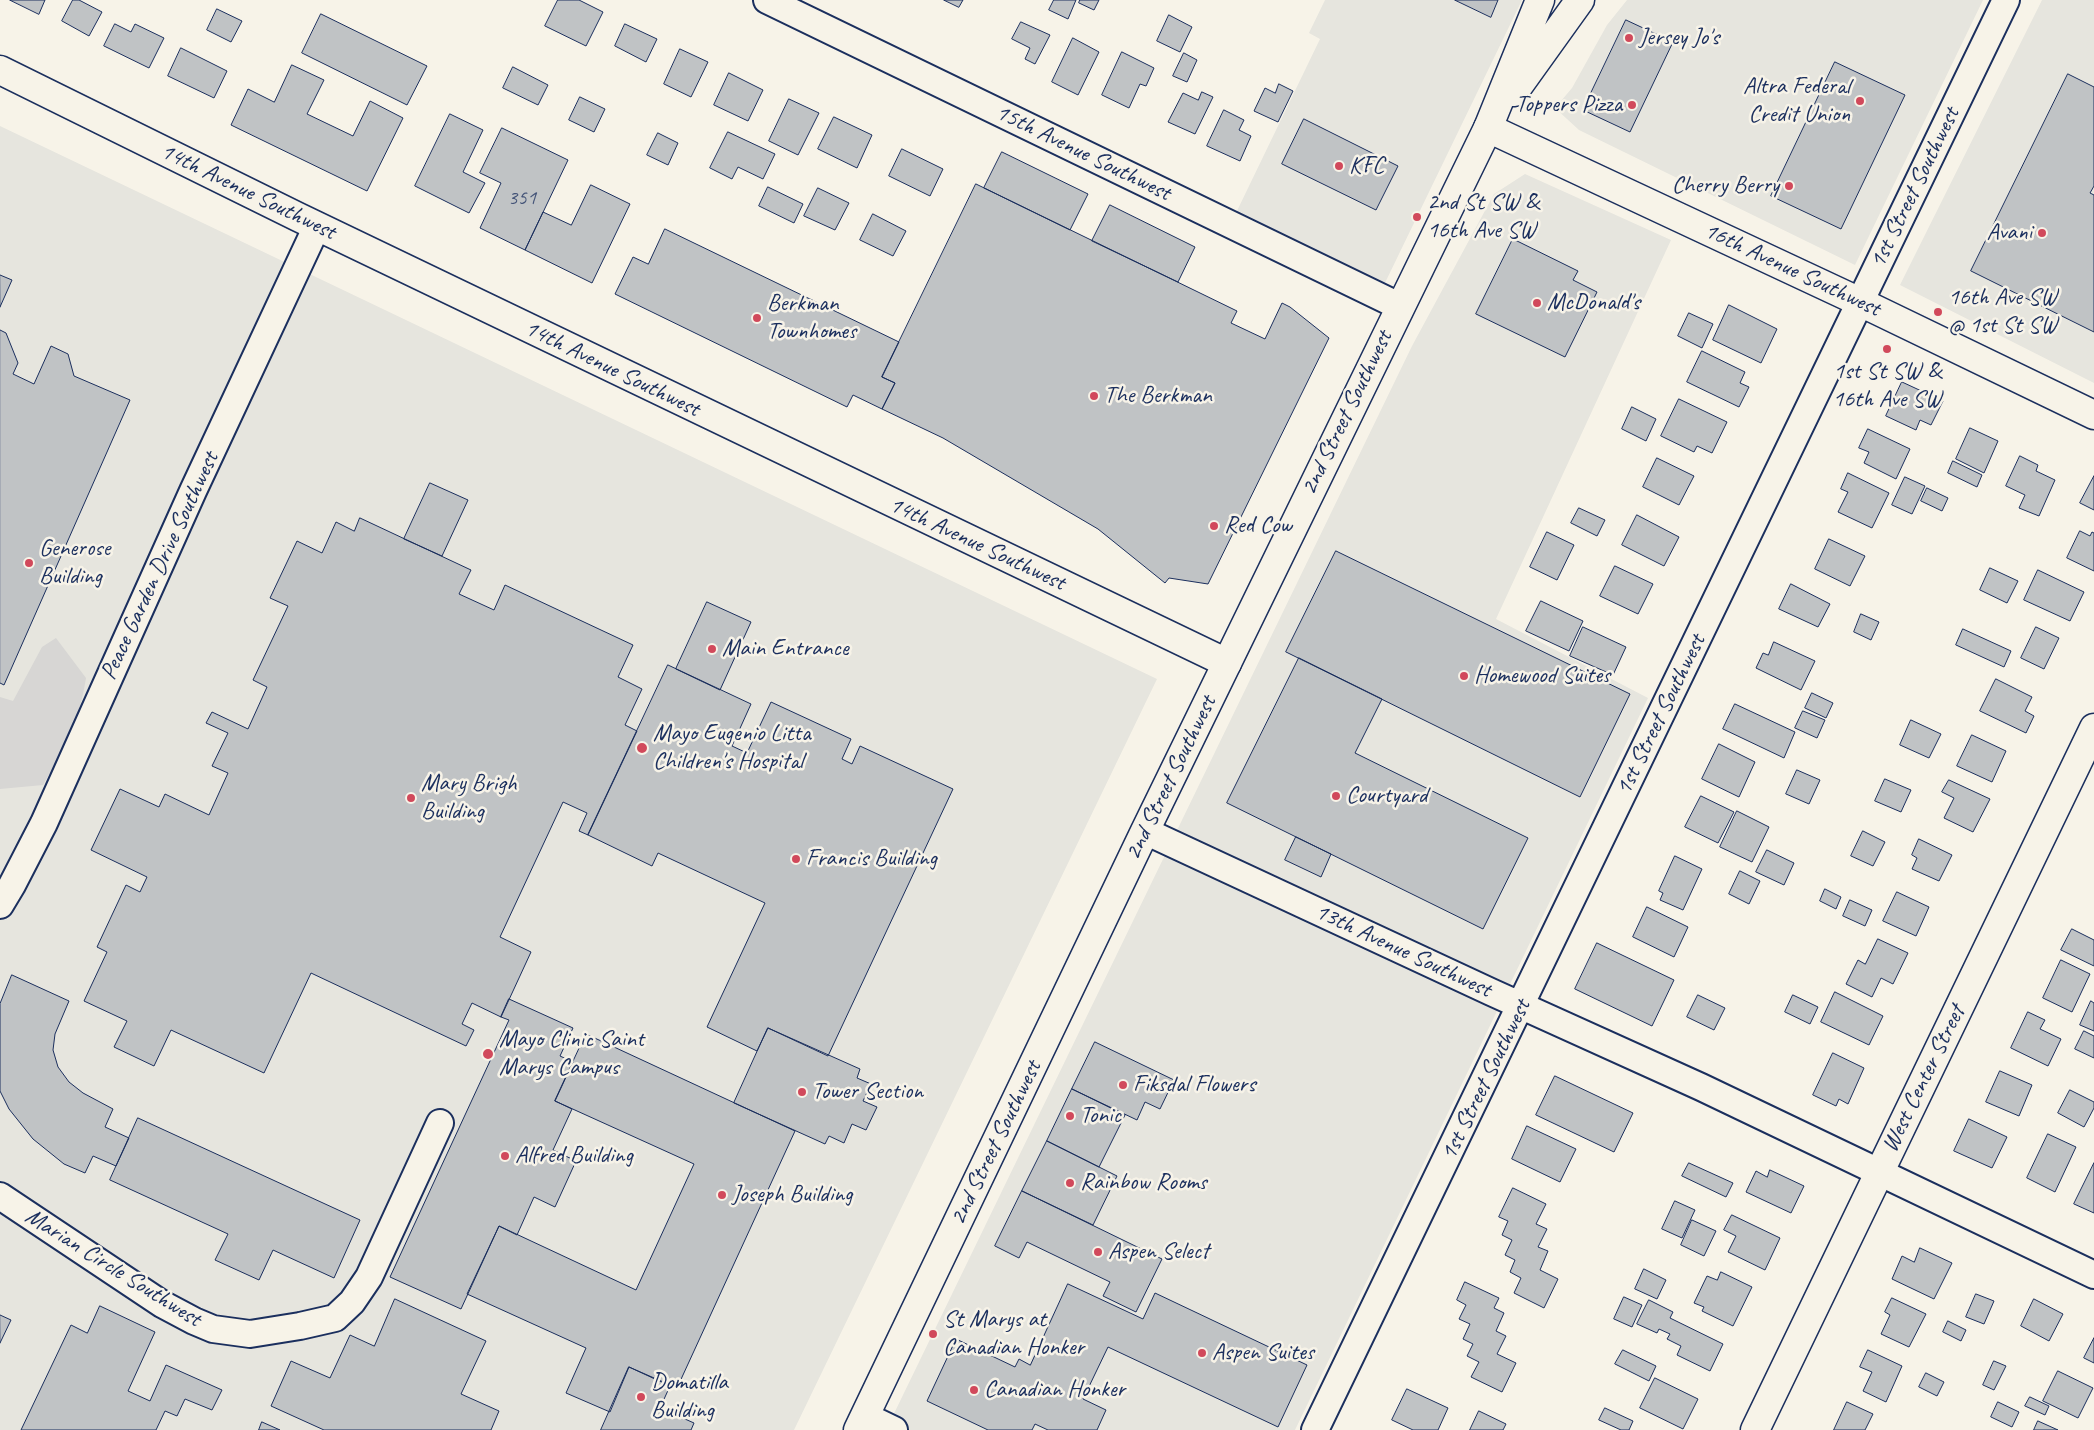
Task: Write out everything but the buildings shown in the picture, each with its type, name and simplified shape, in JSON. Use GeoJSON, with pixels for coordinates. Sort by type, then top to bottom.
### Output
{"type":"FeatureCollection","features":[{"type":"Feature","properties":{"kind":"street","name":"15th Avenue Southwest"},"geometry":{"type":"LineString","coordinates":[[766,0],[1400,306]]}},
{"type":"Feature","properties":{"kind":"street","name":"2nd Street Southwest"},"geometry":{"type":"LineString","coordinates":[[861,1423],[1145,831],[1488,128],[1540,0]]}},
{"type":"Feature","properties":{"kind":"street","name":"2nd Street Southwest"},"geometry":{"type":"LineString","coordinates":[[1488,128],[1580,0]]}},
{"type":"Feature","properties":{"kind":"street","name":"1st Street Southwest"},"geometry":{"type":"LineString","coordinates":[[1315,1430],[1522,1006],[2006,0]]}},
{"type":"Feature","properties":{"kind":"street","name":"14th Avenue Southwest"},"geometry":{"type":"LineString","coordinates":[[0,70],[317,226],[1227,663]]}},
{"type":"Feature","properties":{"kind":"street","name":"16th Avenue Southwest"},"geometry":{"type":"LineString","coordinates":[[1488,128],[1860,302],[2094,415]]}},
{"type":"Feature","properties":{"kind":"street","name":"Peace Garden Drive Southwest"},"geometry":{"type":"LineString","coordinates":[[0,905],[40,831],[193,491],[317,226]]}},
{"type":"Feature","properties":{"kind":"street","name":"West Center Street"},"geometry":{"type":"LineString","coordinates":[[1755,1430],[2094,728]]}},
{"type":"Feature","properties":{"kind":"street","name":"13th Avenue Southwest"},"geometry":{"type":"LineString","coordinates":[[1145,831],[1701,1087],[2094,1275]]}},
{"type":"Feature","properties":{"kind":"street","name":"Marian Circle Southwest"},"geometry":{"type":"LineString","coordinates":[[0,1196],[162,1304],[194,1321],[213,1329],[250,1334],[300,1326],[335,1318],[358,1294],[369,1277],[440,1124]]}},
{"type":"Feature","properties":{"kind":"street"},"geometry":{"type":"LineString","coordinates":[[861,1423],[894,1430]]}},
{"type":"Feature","properties":{"kind":"shaded area"},"geometry":{"type":"Polygon","coordinates":[[[1325,0],[1522,0],[1383,287],[1235,215],[1320,39],[1309,33],[1325,0]]]}},
{"type":"Feature","properties":{"kind":"shaded area"},"geometry":{"type":"Polygon","coordinates":[[[1627,0],[1983,0],[1855,265],[1579,130],[1555,108],[1572,88],[1607,25],[1627,0]]]}},
{"type":"Feature","properties":{"kind":"shaded area"},"geometry":{"type":"Polygon","coordinates":[[[2042,0],[2094,0],[2094,383],[1900,285],[2042,0]]]}},
{"type":"Feature","properties":{"kind":"shaded area","name":"Mayo Clinic Saint Marys Campus"},"geometry":{"type":"Polygon","coordinates":[[[0,126],[1157,679],[794,1430],[0,1430],[0,126]]]}},
{"type":"Feature","properties":{"kind":"shaded area"},"geometry":{"type":"Polygon","coordinates":[[[1525,174],[1671,240],[1496,619],[1648,698],[1295,1430],[886,1430],[1412,346],[1494,194],[1525,174]]]}},
{"type":"Feature","properties":{"kind":"shaded area"},"geometry":{"type":"Polygon","coordinates":[[[56,638],[86,678],[75,721],[43,785],[0,789],[0,697],[13,701],[42,647],[56,638]]]}},
{"type":"Feature","properties":{"kind":"place","name":"Jersey Jo's"},"geometry":{"type":"Point","coordinates":[1629,38]}},
{"type":"Feature","properties":{"kind":"place","name":"Altra Federal Credit Union"},"geometry":{"type":"Point","coordinates":[1860,101]}},
{"type":"Feature","properties":{"kind":"place","name":"Toppers Pizza"},"geometry":{"type":"Point","coordinates":[1632,105]}},
{"type":"Feature","properties":{"kind":"place","name":"KFC"},"geometry":{"type":"Point","coordinates":[1339,166]}},
{"type":"Feature","properties":{"kind":"place","name":"Cherry Berry"},"geometry":{"type":"Point","coordinates":[1789,186]}},
{"type":"Feature","properties":{"kind":"place","name":"2nd St SW & 16th Ave SW"},"geometry":{"type":"Point","coordinates":[1417,217]}},
{"type":"Feature","properties":{"kind":"place","name":"Avani"},"geometry":{"type":"Point","coordinates":[2042,233]}},
{"type":"Feature","properties":{"kind":"place","name":"McDonald's"},"geometry":{"type":"Point","coordinates":[1537,303]}},
{"type":"Feature","properties":{"kind":"place","name":"16th Ave SW @ 1st St SW"},"geometry":{"type":"Point","coordinates":[1938,312]}},
{"type":"Feature","properties":{"kind":"place","name":"Berkman Townhomes"},"geometry":{"type":"Point","coordinates":[757,318]}},
{"type":"Feature","properties":{"kind":"place","name":"1st St SW & 16th Ave SW"},"geometry":{"type":"Point","coordinates":[1887,349]}},
{"type":"Feature","properties":{"kind":"place","name":"The Berkman"},"geometry":{"type":"Point","coordinates":[1094,396]}},
{"type":"Feature","properties":{"kind":"place","name":"Red Cow"},"geometry":{"type":"Point","coordinates":[1214,526]}},
{"type":"Feature","properties":{"kind":"place","name":"Generose Building"},"geometry":{"type":"Point","coordinates":[29,563]}},
{"type":"Feature","properties":{"kind":"place","name":"Main Entrance"},"geometry":{"type":"Point","coordinates":[712,649]}},
{"type":"Feature","properties":{"kind":"place","name":"Homewood Suites"},"geometry":{"type":"Point","coordinates":[1464,676]}},
{"type":"Feature","properties":{"kind":"place","name":"Mayo Eugenio Litta Children's Hospital"},"geometry":{"type":"Point","coordinates":[642,748]}},
{"type":"Feature","properties":{"kind":"place","name":"Courtyard"},"geometry":{"type":"Point","coordinates":[1336,796]}},
{"type":"Feature","properties":{"kind":"place","name":"Mary Brigh Building"},"geometry":{"type":"Point","coordinates":[411,798]}},
{"type":"Feature","properties":{"kind":"place","name":"Francis Building"},"geometry":{"type":"Point","coordinates":[796,859]}},
{"type":"Feature","properties":{"kind":"place","name":"Mayo Clinic Saint Marys Campus"},"geometry":{"type":"Point","coordinates":[488,1054]}},
{"type":"Feature","properties":{"kind":"place","name":"Fiksdal Flowers"},"geometry":{"type":"Point","coordinates":[1123,1085]}},
{"type":"Feature","properties":{"kind":"place","name":"Tower Section"},"geometry":{"type":"Point","coordinates":[802,1092]}},
{"type":"Feature","properties":{"kind":"place","name":"Tonic"},"geometry":{"type":"Point","coordinates":[1070,1116]}},
{"type":"Feature","properties":{"kind":"place","name":"Alfred Building"},"geometry":{"type":"Point","coordinates":[505,1156]}},
{"type":"Feature","properties":{"kind":"place","name":"Rainbow Rooms"},"geometry":{"type":"Point","coordinates":[1070,1183]}},
{"type":"Feature","properties":{"kind":"place","name":"Joseph Building"},"geometry":{"type":"Point","coordinates":[722,1195]}},
{"type":"Feature","properties":{"kind":"place","name":"Aspen Select"},"geometry":{"type":"Point","coordinates":[1098,1252]}},
{"type":"Feature","properties":{"kind":"place","name":"St Marys at Canadian Honker"},"geometry":{"type":"Point","coordinates":[933,1334]}},
{"type":"Feature","properties":{"kind":"place","name":"Aspen Suites"},"geometry":{"type":"Point","coordinates":[1202,1353]}},
{"type":"Feature","properties":{"kind":"place","name":"Canadian Honker"},"geometry":{"type":"Point","coordinates":[974,1390]}},
{"type":"Feature","properties":{"kind":"place","name":"Domatilla Building"},"geometry":{"type":"Point","coordinates":[641,1397]}}]}
